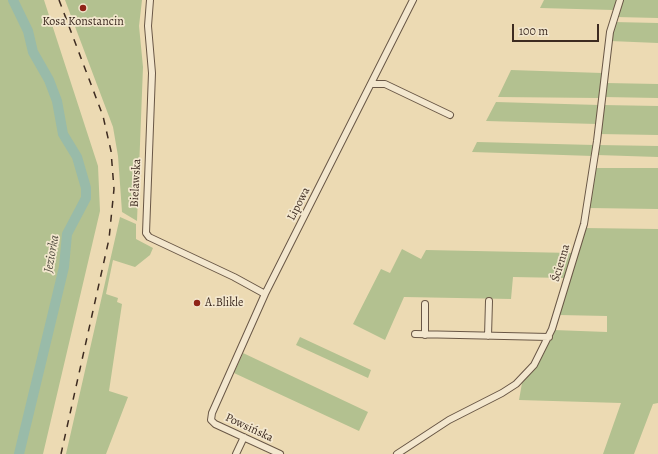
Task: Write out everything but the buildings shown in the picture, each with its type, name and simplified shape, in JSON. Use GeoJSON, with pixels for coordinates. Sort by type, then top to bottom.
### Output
{"type":"FeatureCollection","features":[{"type":"Feature","properties":{"kind":"street","name":"Bielawska"},"geometry":{"type":"LineString","coordinates":[[150,0],[148,26],[152,73],[146,233],[149,237],[234,277],[266,294]]}},
{"type":"Feature","properties":{"kind":"street","name":"Lipowa"},"geometry":{"type":"LineString","coordinates":[[212,420],[216,403],[266,294],[413,0]]}},
{"type":"Feature","properties":{"kind":"street","name":"Ścienna"},"geometry":{"type":"LineString","coordinates":[[397,454],[449,420],[502,393],[516,384],[534,365],[549,337],[584,224],[597,141],[610,32],[620,0]]}},
{"type":"Feature","properties":{"kind":"street"},"geometry":{"type":"LineString","coordinates":[[372,84],[385,84],[450,115]]}},
{"type":"Feature","properties":{"kind":"street"},"geometry":{"type":"LineString","coordinates":[[488,336],[489,301]]}},
{"type":"Feature","properties":{"kind":"street"},"geometry":{"type":"LineString","coordinates":[[425,304],[425,335]]}},
{"type":"Feature","properties":{"kind":"street"},"geometry":{"type":"LineString","coordinates":[[415,334],[549,337]]}},
{"type":"Feature","properties":{"kind":"street","name":"Powsińska"},"geometry":{"type":"LineString","coordinates":[[212,420],[215,424],[280,454]]}},
{"type":"Feature","properties":{"kind":"street"},"geometry":{"type":"LineString","coordinates":[[236,454],[244,437]]}},
{"type":"Feature","properties":{"kind":"green space"},"geometry":{"type":"Polygon","coordinates":[[[0,0],[44,0],[98,166],[100,211],[43,454],[0,454],[0,0]]]}},
{"type":"Feature","properties":{"kind":"green space"},"geometry":{"type":"Polygon","coordinates":[[[65,0],[142,0],[139,26],[143,67],[137,221],[122,212],[118,156],[113,127],[65,0]]]}},
{"type":"Feature","properties":{"kind":"green space"},"geometry":{"type":"Polygon","coordinates":[[[544,0],[617,0],[613,10],[540,8],[544,0]]]}},
{"type":"Feature","properties":{"kind":"green space"},"geometry":{"type":"Polygon","coordinates":[[[622,0],[658,0],[658,18],[616,17],[622,0]]]}},
{"type":"Feature","properties":{"kind":"green space"},"geometry":{"type":"Polygon","coordinates":[[[614,22],[658,23],[658,43],[610,41],[614,22]]]}},
{"type":"Feature","properties":{"kind":"green space"},"geometry":{"type":"Polygon","coordinates":[[[511,70],[602,73],[600,98],[498,97],[511,70]]]}},
{"type":"Feature","properties":{"kind":"green space"},"geometry":{"type":"Polygon","coordinates":[[[606,83],[658,84],[658,98],[604,97],[606,83]]]}},
{"type":"Feature","properties":{"kind":"green space"},"geometry":{"type":"Polygon","coordinates":[[[496,102],[599,105],[597,124],[486,121],[496,102]]]}},
{"type":"Feature","properties":{"kind":"green space"},"geometry":{"type":"Polygon","coordinates":[[[603,105],[658,106],[658,135],[599,134],[603,105]]]}},
{"type":"Feature","properties":{"kind":"green space"},"geometry":{"type":"Polygon","coordinates":[[[477,142],[594,145],[593,156],[472,152],[477,142]]]}},
{"type":"Feature","properties":{"kind":"green space"},"geometry":{"type":"Polygon","coordinates":[[[598,145],[658,146],[658,157],[597,155],[598,145]]]}},
{"type":"Feature","properties":{"kind":"green space"},"geometry":{"type":"Polygon","coordinates":[[[595,168],[658,168],[658,209],[589,208],[595,168]]]}},
{"type":"Feature","properties":{"kind":"green space"},"geometry":{"type":"Polygon","coordinates":[[[120,217],[136,224],[136,239],[153,248],[150,255],[135,267],[113,260],[106,294],[118,298],[117,302],[122,304],[109,391],[128,397],[106,454],[66,454],[120,217]]]}},
{"type":"Feature","properties":{"kind":"green space"},"geometry":{"type":"Polygon","coordinates":[[[584,228],[658,229],[658,403],[653,404],[634,454],[603,454],[621,403],[519,400],[522,383],[543,355],[554,330],[607,332],[607,316],[559,315],[584,228]]]}},
{"type":"Feature","properties":{"kind":"green space"},"geometry":{"type":"Polygon","coordinates":[[[402,249],[421,259],[426,250],[573,253],[565,278],[513,277],[511,299],[404,297],[385,340],[353,324],[381,269],[390,273],[402,249]]]}},
{"type":"Feature","properties":{"kind":"green space"},"geometry":{"type":"Polygon","coordinates":[[[300,337],[371,370],[368,378],[296,345],[300,337]]]}},
{"type":"Feature","properties":{"kind":"green space"},"geometry":{"type":"Polygon","coordinates":[[[243,353],[368,412],[359,431],[234,373],[243,353]]]}},
{"type":"Feature","properties":{"kind":"waterway","name":"Jeziorka"},"geometry":{"type":"LineString","coordinates":[[13,0],[28,31],[33,52],[49,80],[57,101],[63,134],[77,157],[86,188],[86,198],[67,234],[64,267],[19,454]]}},
{"type":"Feature","properties":{"kind":"railway"},"geometry":{"type":"LineString","coordinates":[[59,0],[103,116],[111,151],[114,189],[109,239],[61,454]]}},
{"type":"Feature","properties":{"kind":"place","name":"Kosa Konstancin"},"geometry":{"type":"Point","coordinates":[83,8]}},
{"type":"Feature","properties":{"kind":"place","name":"A.Blikle"},"geometry":{"type":"Point","coordinates":[197,303]}}]}
